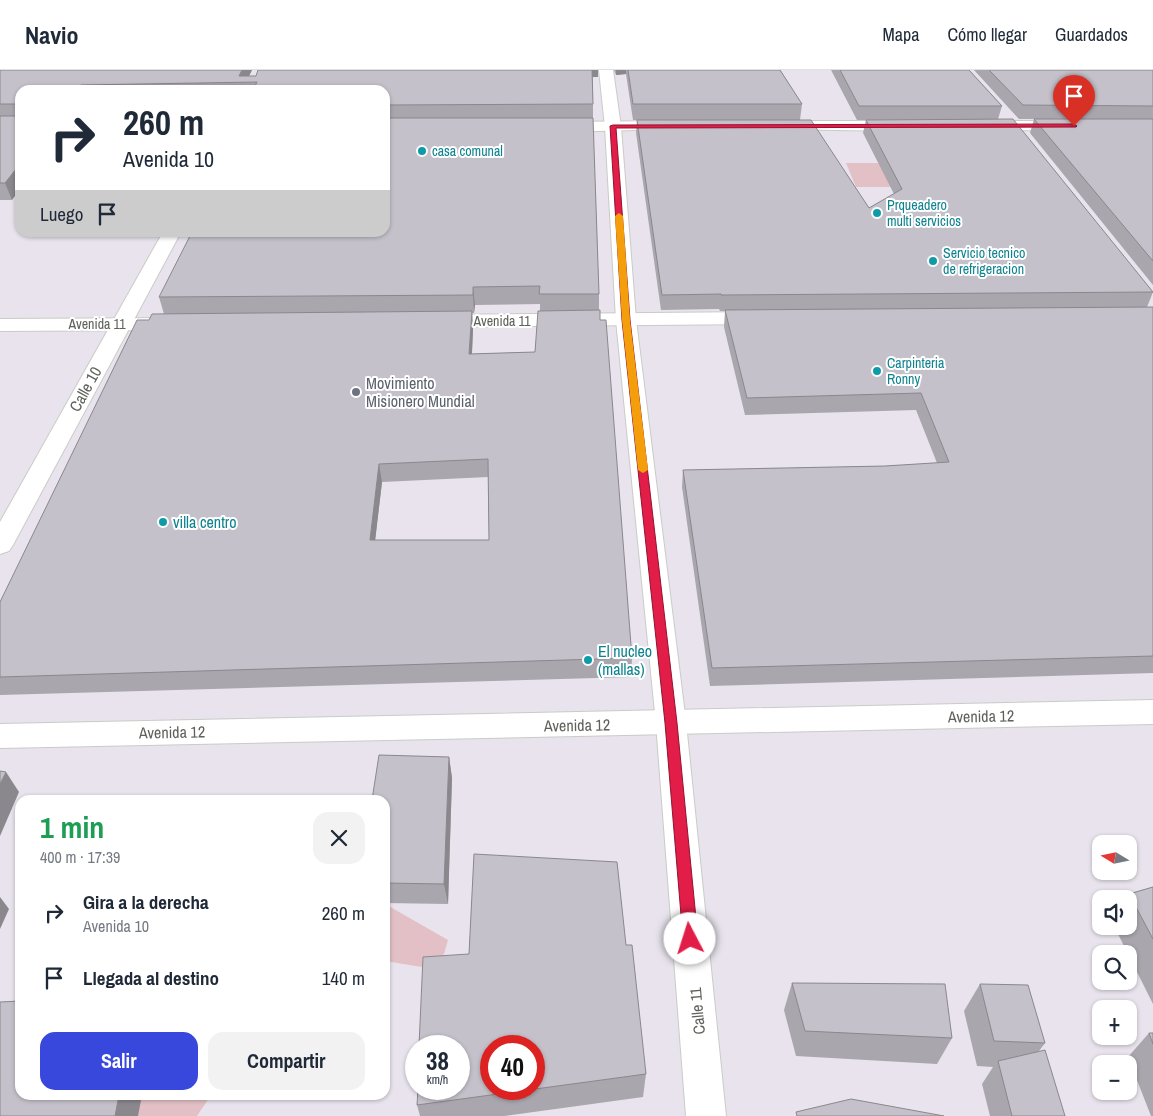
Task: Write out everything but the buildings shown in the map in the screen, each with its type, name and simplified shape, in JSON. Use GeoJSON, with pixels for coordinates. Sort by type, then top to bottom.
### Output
{"type":"FeatureCollection","features":[{"type":"Feature","properties":{"kind":"street","name":"Calle 11"},"geometry":{"type":"LineString","coordinates":[[606,70],[613,126],[626,320],[671,723],[706,1116]]}},
{"type":"Feature","properties":{"kind":"street"},"geometry":{"type":"LineString","coordinates":[[1001,112],[1026,141]]}},
{"type":"Feature","properties":{"kind":"street"},"geometry":{"type":"LineString","coordinates":[[544,127],[691,126]]}},
{"type":"Feature","properties":{"kind":"street"},"geometry":{"type":"LineString","coordinates":[[760,126],[916,126]]}},
{"type":"Feature","properties":{"kind":"street"},"geometry":{"type":"LineString","coordinates":[[965,126],[1083,126]]}},
{"type":"Feature","properties":{"kind":"street","name":"Calle 10"},"geometry":{"type":"LineString","coordinates":[[0,545],[169,237]]}},
{"type":"Feature","properties":{"kind":"street","name":"Avenida 11"},"geometry":{"type":"LineString","coordinates":[[418,321],[785,318]]}},
{"type":"Feature","properties":{"kind":"street","name":"Avenida 11"},"geometry":{"type":"LineString","coordinates":[[0,325],[190,323]]}},
{"type":"Feature","properties":{"kind":"street","name":"Avenida 12"},"geometry":{"type":"LineString","coordinates":[[0,736],[1153,712]]}},
{"type":"Feature","properties":{"kind":"shaded area"},"geometry":{"type":"Polygon","coordinates":[[[846,163],[897,163],[909,187],[856,187],[846,163]]]}},
{"type":"Feature","properties":{"kind":"shaded area"},"geometry":{"type":"Polygon","coordinates":[[[390,907],[448,940],[444,954],[428,968],[390,962],[390,907]]]}},
{"type":"Feature","properties":{"kind":"shaded area"},"geometry":{"type":"Polygon","coordinates":[[[133,1100],[208,1100],[197,1116],[132,1116],[133,1100]]]}},
{"type":"Feature","properties":{"kind":"slow traffic"},"geometry":{"type":"LineString","coordinates":[[619,216],[626,320],[643,470]]}},
{"type":"Feature","properties":{"kind":"place","name":"casa comunal"},"geometry":{"type":"Point","coordinates":[422,151]}},
{"type":"Feature","properties":{"kind":"place","name":"Prqueadero multi servicios"},"geometry":{"type":"Point","coordinates":[877,213]}},
{"type":"Feature","properties":{"kind":"place","name":"Servicio tecnico de refrigeracion"},"geometry":{"type":"Point","coordinates":[933,261]}},
{"type":"Feature","properties":{"kind":"place","name":"Carpinteria Ronny"},"geometry":{"type":"Point","coordinates":[877,371]}},
{"type":"Feature","properties":{"kind":"place","name":"Movimiento Misionero Mundial"},"geometry":{"type":"Point","coordinates":[356,392]}},
{"type":"Feature","properties":{"kind":"place","name":"villa centro"},"geometry":{"type":"Point","coordinates":[163,522]}},
{"type":"Feature","properties":{"kind":"place","name":"El nucleo (mallas)"},"geometry":{"type":"Point","coordinates":[588,660]}},
{"type":"Feature","properties":{"kind":"route"},"geometry":{"type":"LineString","coordinates":[[690,939],[671,723],[626,320],[613,126],[1074,126]]}}]}
